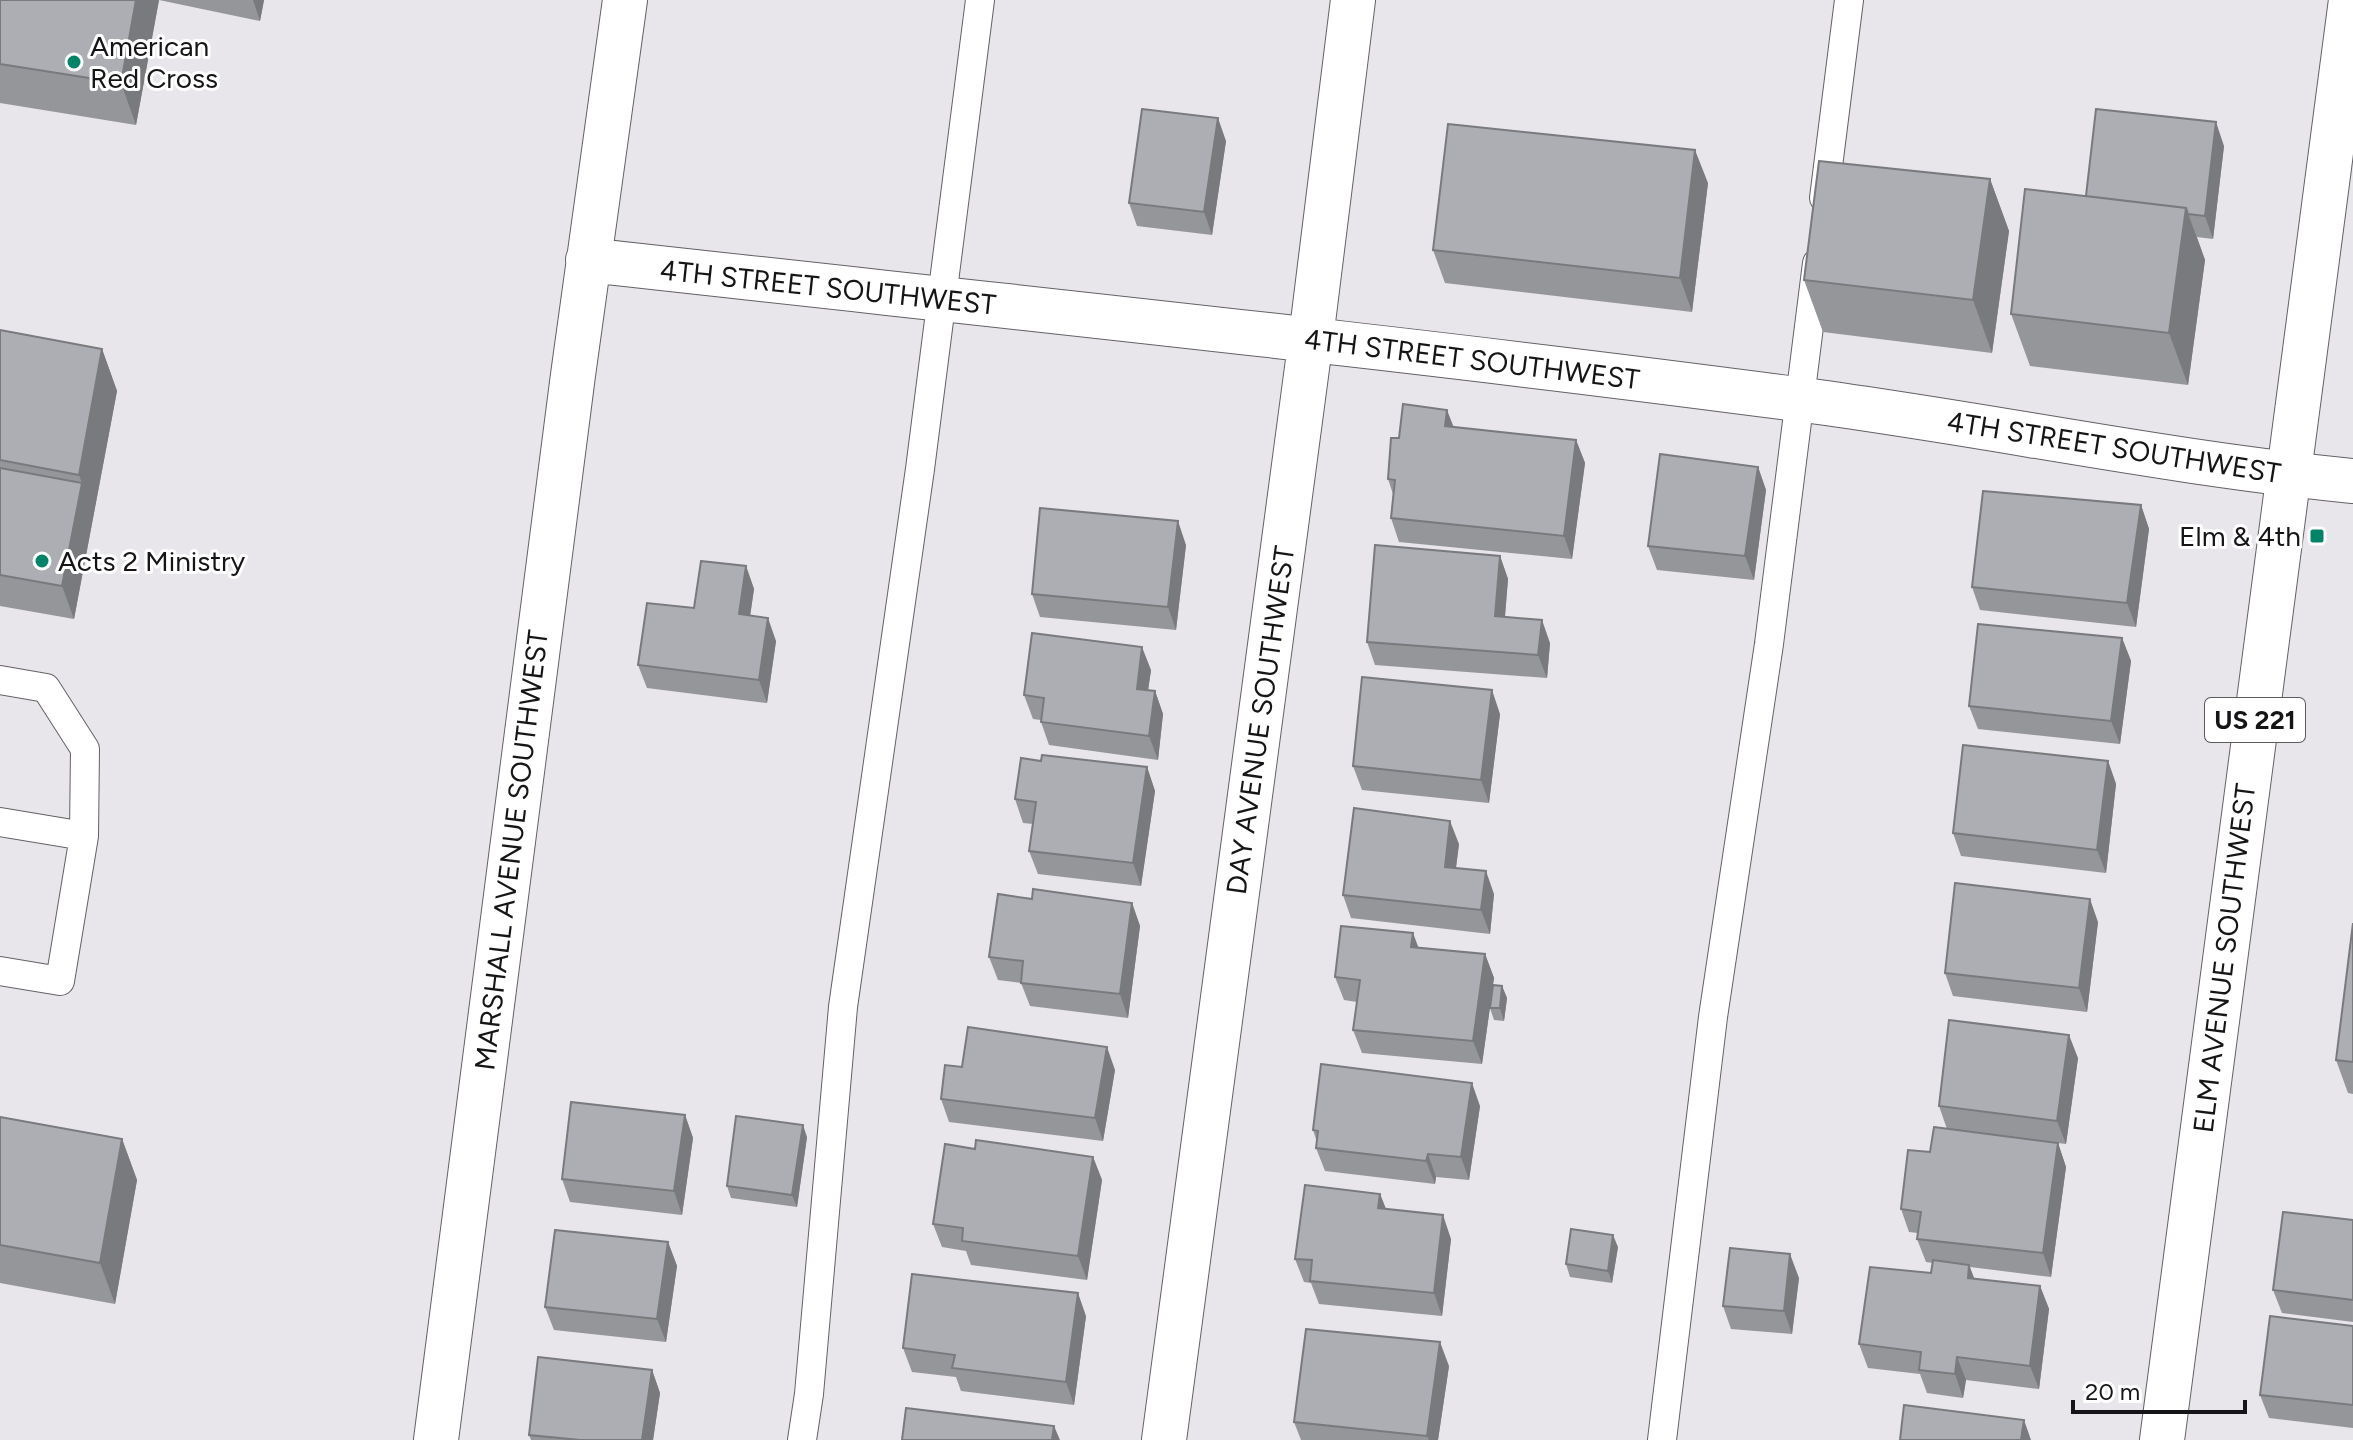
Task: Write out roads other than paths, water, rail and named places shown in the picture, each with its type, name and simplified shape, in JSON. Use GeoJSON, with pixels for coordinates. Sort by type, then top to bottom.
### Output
{"type":"FeatureCollection","features":[{"type":"Feature","properties":{"kind":"street","name":"MARSHALL AVENUE SOUTHWEST"},"geometry":{"type":"LineString","coordinates":[[436,1440],[588,260],[625,0]]}},
{"type":"Feature","properties":{"kind":"street","name":"DAY AVENUE SOUTHWEST"},"geometry":{"type":"LineString","coordinates":[[1164,1440],[1353,0]]}},
{"type":"Feature","properties":{"kind":"street","name":"ELM AVENUE SOUTHWEST"},"geometry":{"type":"LineString","coordinates":[[2162,1440],[2351,0]]}},
{"type":"Feature","properties":{"kind":"street","name":"4TH STREET SOUTHWEST"},"geometry":{"type":"LineString","coordinates":[[588,260],[1311,338],[1800,399],[2353,481]]}},
{"type":"Feature","properties":{"kind":"lane"},"geometry":{"type":"LineString","coordinates":[[802,1440],[809,1394],[843,1007],[942,300],[980,0]]}},
{"type":"Feature","properties":{"kind":"lane"},"geometry":{"type":"LineString","coordinates":[[1662,1440],[1713,1017],[1769,644],[1849,0]]}},
{"type":"Feature","properties":{"kind":"lane"},"geometry":{"type":"LineString","coordinates":[[0,680],[46,688],[85,749],[84,836],[60,981],[0,971]]}},
{"type":"Feature","properties":{"kind":"lane"},"geometry":{"type":"LineString","coordinates":[[0,822],[84,836]]}},
{"type":"Feature","properties":{"kind":"place","name":"American Red Cross"},"geometry":{"type":"Point","coordinates":[74,62]}},
{"type":"Feature","properties":{"kind":"place","name":"Elm & 4th"},"geometry":{"type":"Point","coordinates":[2317,536]}},
{"type":"Feature","properties":{"kind":"place","name":"Acts 2 Ministry"},"geometry":{"type":"Point","coordinates":[42,561]}}]}
